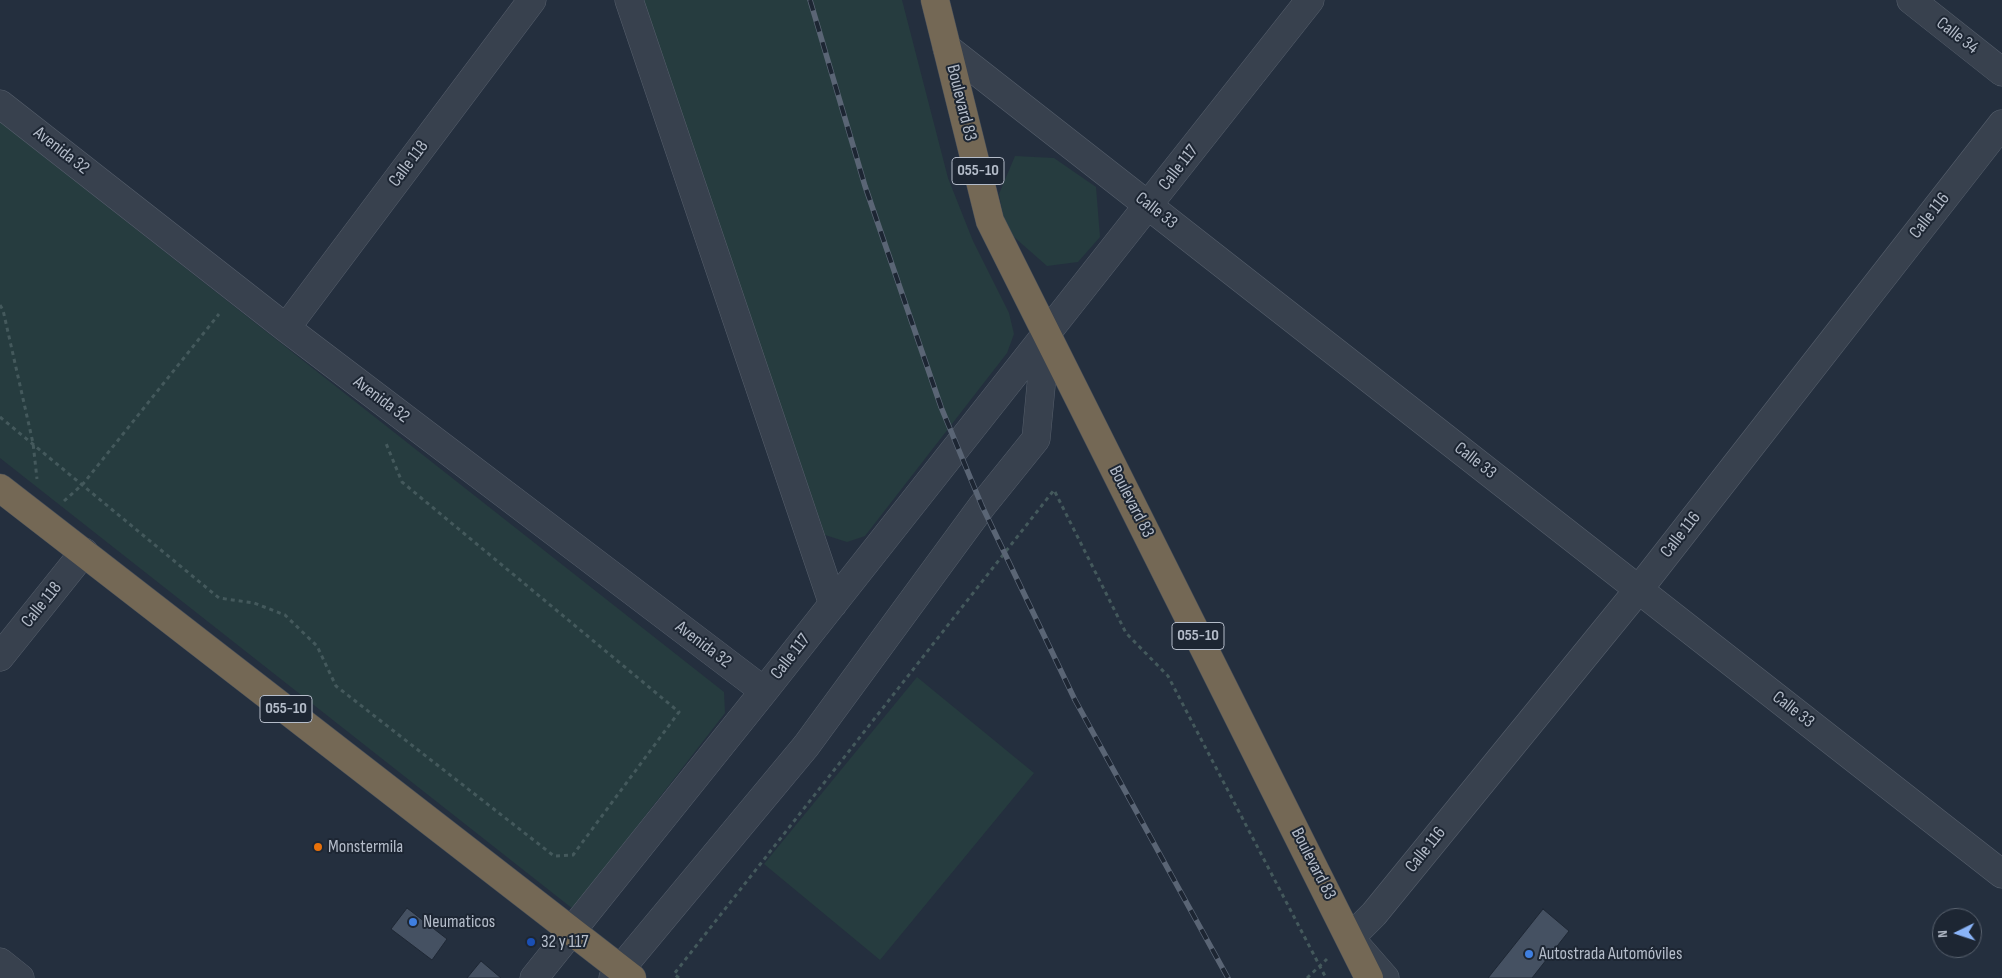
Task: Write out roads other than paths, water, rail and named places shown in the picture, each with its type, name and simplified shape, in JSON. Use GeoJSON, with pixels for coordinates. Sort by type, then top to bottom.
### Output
{"type":"FeatureCollection","features":[{"type":"Feature","properties":{"kind":"highway","name":"Boulevard 83"},"geometry":{"type":"LineString","coordinates":[[935,0],[990,221],[1350,938]]}},
{"type":"Feature","properties":{"kind":"highway","name":"055-10"},"geometry":{"type":"LineString","coordinates":[[0,488],[572,930],[622,975]]}},
{"type":"Feature","properties":{"kind":"highway","name":"055-10"},"geometry":{"type":"LineString","coordinates":[[1350,938],[1369,978]]}},
{"type":"Feature","properties":{"kind":"street","name":"Calle 118"},"geometry":{"type":"LineString","coordinates":[[286,328],[532,0]]}},
{"type":"Feature","properties":{"kind":"street"},"geometry":{"type":"LineString","coordinates":[[628,0],[833,604]]}},
{"type":"Feature","properties":{"kind":"street","name":"Calle 117"},"geometry":{"type":"LineString","coordinates":[[534,978],[1149,206],[1310,0]]}},
{"type":"Feature","properties":{"kind":"street","name":"Calle 34"},"geometry":{"type":"LineString","coordinates":[[1911,0],[2002,72]]}},
{"type":"Feature","properties":{"kind":"street","name":"Calle 33"},"geometry":{"type":"LineString","coordinates":[[947,48],[2002,874]]}},
{"type":"Feature","properties":{"kind":"street","name":"Avenida 32"},"geometry":{"type":"LineString","coordinates":[[0,104],[286,328],[764,691]]}},
{"type":"Feature","properties":{"kind":"street","name":"Calle 116"},"geometry":{"type":"LineString","coordinates":[[1350,938],[1374,914],[1639,589],[2002,124]]}},
{"type":"Feature","properties":{"kind":"street"},"geometry":{"type":"LineString","coordinates":[[622,975],[806,746],[982,506],[1036,440],[1046,333]]}},
{"type":"Feature","properties":{"kind":"street","name":"Calle 118"},"geometry":{"type":"LineString","coordinates":[[0,657],[84,552]]}},
{"type":"Feature","properties":{"kind":"street","name":"Boulevard 83"},"geometry":{"type":"LineString","coordinates":[[1350,938],[1385,978]]}},
{"type":"Feature","properties":{"kind":"street"},"geometry":{"type":"LineString","coordinates":[[0,962],[20,978]]}},
{"type":"Feature","properties":{"kind":"railway"},"geometry":{"type":"LineString","coordinates":[[810,0],[865,186],[941,407],[982,506],[1075,700],[1228,978]]}},
{"type":"Feature","properties":{"kind":"place","name":"Monstermila"},"geometry":{"type":"Point","coordinates":[318,847]}},
{"type":"Feature","properties":{"kind":"place","name":"Neumaticos"},"geometry":{"type":"Point","coordinates":[413,922]}},
{"type":"Feature","properties":{"kind":"place","name":"32 y 117"},"geometry":{"type":"Point","coordinates":[531,942]}},
{"type":"Feature","properties":{"kind":"place","name":"Autostrada Automóviles"},"geometry":{"type":"Point","coordinates":[1529,954]}}]}
